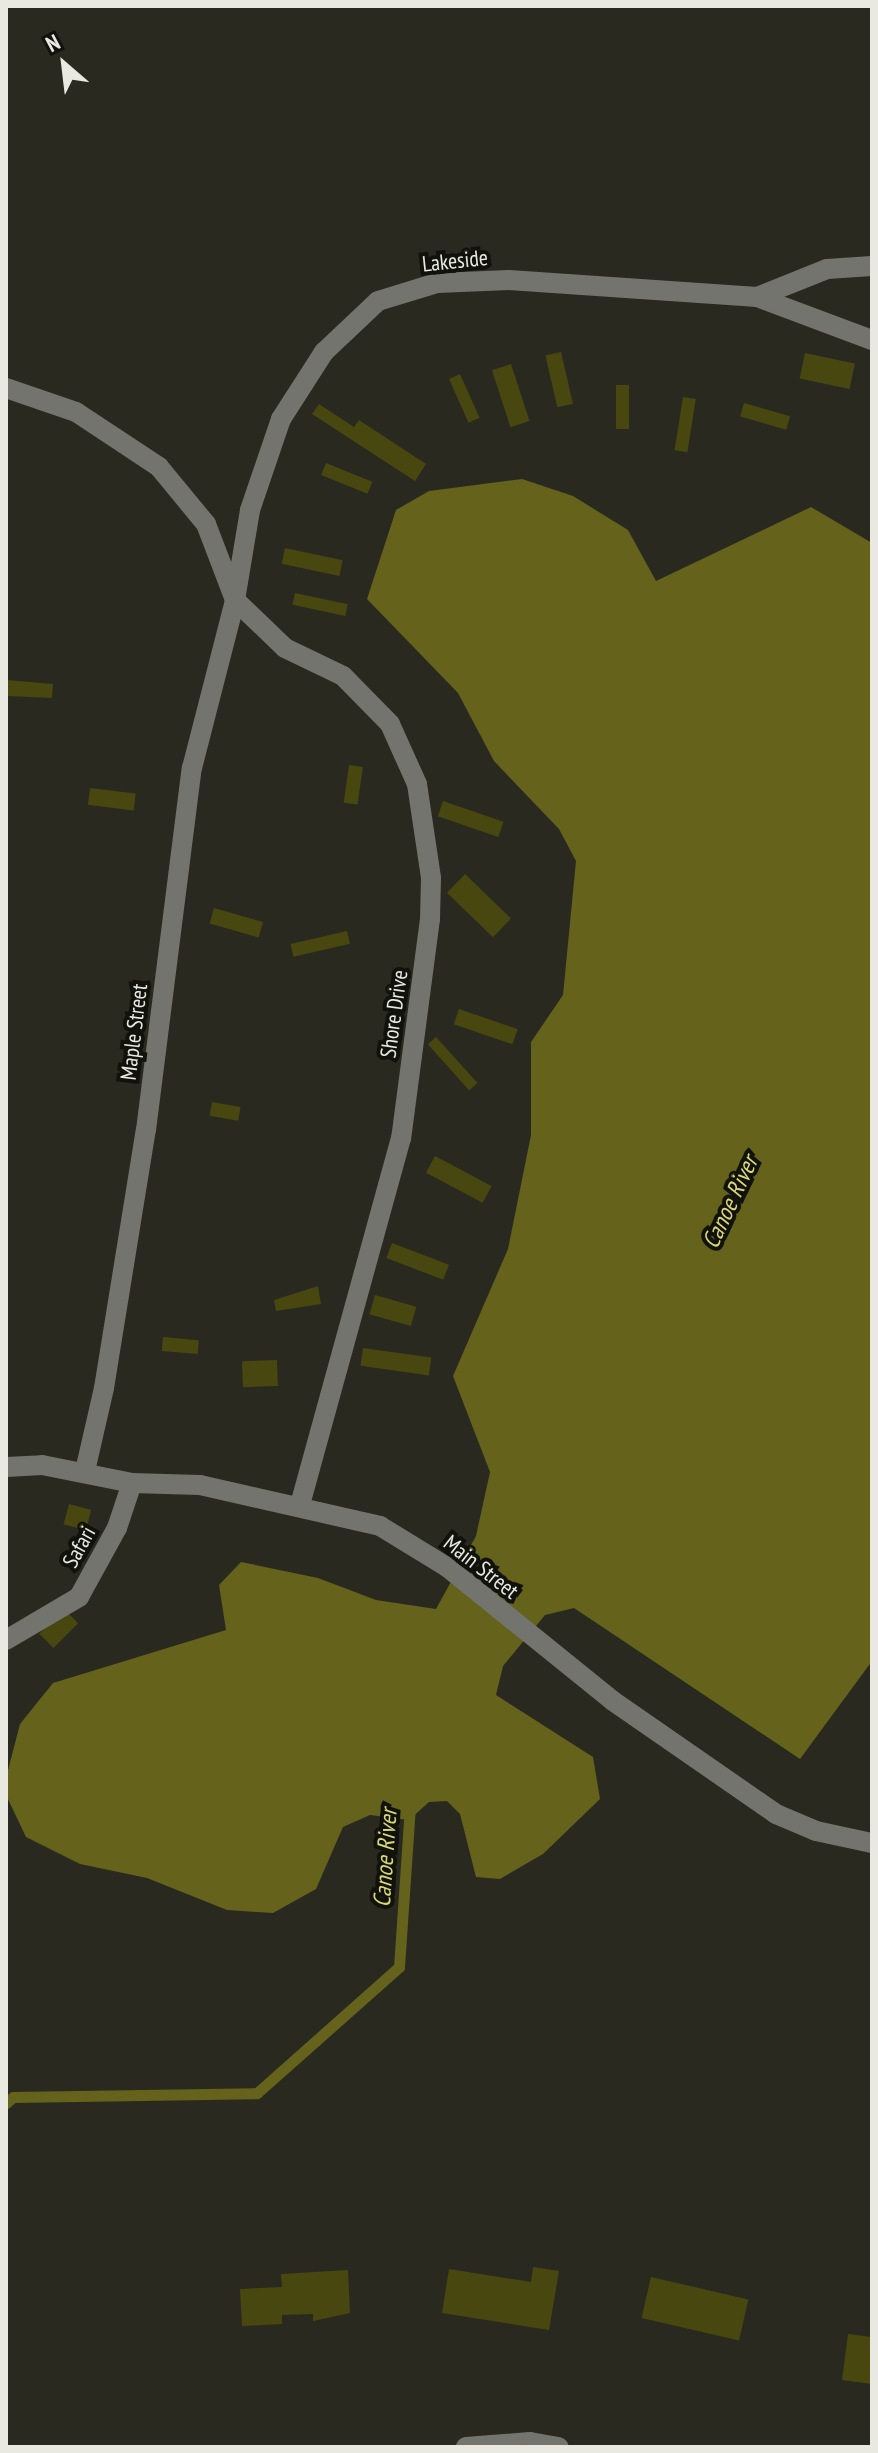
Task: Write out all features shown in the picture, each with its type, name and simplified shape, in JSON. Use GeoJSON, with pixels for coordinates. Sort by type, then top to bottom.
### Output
{"type":"FeatureCollection","features":[{"type":"Feature","properties":{"kind":"street"},"geometry":{"type":"LineString","coordinates":[[757,297],[827,269],[872,266]]}},
{"type":"Feature","properties":{"kind":"street","name":"Lakeside"},"geometry":{"type":"LineString","coordinates":[[235,600],[250,510],[281,419],[324,352],[378,301],[437,283],[509,280],[757,297],[872,340]]}},
{"type":"Feature","properties":{"kind":"street"},"geometry":{"type":"LineString","coordinates":[[6,388],[76,412],[159,467],[206,524],[235,600]]}},
{"type":"Feature","properties":{"kind":"street","name":"Maple Street"},"geometry":{"type":"LineString","coordinates":[[85,1471],[104,1388],[146,1130],[192,768],[235,600]]}},
{"type":"Feature","properties":{"kind":"street","name":"Shore Drive"},"geometry":{"type":"LineString","coordinates":[[235,600],[285,648],[343,676],[390,724],[417,784],[431,878],[430,919],[401,1138],[300,1505]]}},
{"type":"Feature","properties":{"kind":"street","name":"Main Street"},"geometry":{"type":"LineString","coordinates":[[6,1467],[85,1471],[132,1483],[200,1485],[300,1505],[380,1526],[447,1567],[533,1641],[776,1814],[816,1831],[872,1843]]}},
{"type":"Feature","properties":{"kind":"street","name":"Safari"},"geometry":{"type":"LineString","coordinates":[[6,1640],[79,1597],[117,1528],[132,1483]]}},
{"type":"Feature","properties":{"kind":"street"},"geometry":{"type":"LineString","coordinates":[[466,2447],[530,2442],[559,2447]]}},
{"type":"Feature","properties":{"kind":"water"},"geometry":{"type":"Polygon","coordinates":[[[522,479],[573,496],[628,530],[656,581],[811,507],[872,543],[872,1661],[800,1759],[574,1608],[545,1615],[503,1666],[496,1695],[593,1757],[600,1799],[543,1854],[500,1879],[476,1877],[460,1814],[447,1801],[429,1802],[409,1820],[370,1815],[343,1827],[316,1889],[273,1913],[227,1910],[147,1878],[80,1864],[26,1837],[6,1795],[6,1778],[20,1724],[53,1683],[226,1630],[219,1585],[241,1562],[318,1578],[376,1600],[436,1609],[476,1536],[490,1472],[453,1376],[508,1249],[531,1135],[531,1042],[563,995],[576,861],[559,829],[494,761],[458,693],[367,599],[396,510],[429,491],[522,479]]]}},
{"type":"Feature","properties":{"kind":"building"},"geometry":{"type":"Polygon","coordinates":[[[561,352],[573,404],[557,407],[545,356],[561,352]]]}},
{"type":"Feature","properties":{"kind":"building"},"geometry":{"type":"Polygon","coordinates":[[[805,353],[855,364],[849,389],[800,378],[805,353]]]}},
{"type":"Feature","properties":{"kind":"building"},"geometry":{"type":"Polygon","coordinates":[[[511,364],[530,421],[511,427],[492,370],[511,364]]]}},
{"type":"Feature","properties":{"kind":"building"},"geometry":{"type":"Polygon","coordinates":[[[460,374],[480,418],[469,423],[449,379],[460,374]]]}},
{"type":"Feature","properties":{"kind":"building"},"geometry":{"type":"Polygon","coordinates":[[[616,385],[629,385],[629,429],[616,429],[616,385]]]}},
{"type":"Feature","properties":{"kind":"building"},"geometry":{"type":"Polygon","coordinates":[[[683,397],[696,399],[687,452],[675,450],[683,397]]]}},
{"type":"Feature","properties":{"kind":"building"},"geometry":{"type":"Polygon","coordinates":[[[744,403],[790,416],[786,430],[740,416],[744,403]]]}},
{"type":"Feature","properties":{"kind":"building"},"geometry":{"type":"Polygon","coordinates":[[[319,404],[354,427],[359,420],[426,464],[415,481],[312,414],[319,404]]]}},
{"type":"Feature","properties":{"kind":"building"},"geometry":{"type":"Polygon","coordinates":[[[326,463],[372,482],[367,494],[321,475],[326,463]]]}},
{"type":"Feature","properties":{"kind":"building"},"geometry":{"type":"Polygon","coordinates":[[[285,548],[343,560],[339,576],[282,564],[285,548]]]}},
{"type":"Feature","properties":{"kind":"building"},"geometry":{"type":"Polygon","coordinates":[[[295,593],[348,604],[345,616],[293,605],[295,593]]]}},
{"type":"Feature","properties":{"kind":"building"},"geometry":{"type":"Polygon","coordinates":[[[6,680],[53,684],[52,698],[6,696],[6,680]]]}},
{"type":"Feature","properties":{"kind":"building"},"geometry":{"type":"Polygon","coordinates":[[[349,765],[363,767],[358,805],[344,803],[349,765]]]}},
{"type":"Feature","properties":{"kind":"building"},"geometry":{"type":"Polygon","coordinates":[[[90,788],[136,794],[134,810],[88,805],[90,788]]]}},
{"type":"Feature","properties":{"kind":"building"},"geometry":{"type":"Polygon","coordinates":[[[443,801],[504,822],[498,837],[438,816],[443,801]]]}},
{"type":"Feature","properties":{"kind":"building"},"geometry":{"type":"Polygon","coordinates":[[[465,874],[511,918],[493,937],[447,893],[465,874]]]}},
{"type":"Feature","properties":{"kind":"building"},"geometry":{"type":"Polygon","coordinates":[[[214,908],[263,922],[259,937],[210,923],[214,908]]]}},
{"type":"Feature","properties":{"kind":"building"},"geometry":{"type":"Polygon","coordinates":[[[347,931],[350,944],[293,957],[290,944],[347,931]]]}},
{"type":"Feature","properties":{"kind":"building"},"geometry":{"type":"Polygon","coordinates":[[[459,1009],[518,1029],[512,1044],[454,1024],[459,1009]]]}},
{"type":"Feature","properties":{"kind":"building"},"geometry":{"type":"Polygon","coordinates":[[[436,1037],[477,1083],[469,1090],[428,1044],[436,1037]]]}},
{"type":"Feature","properties":{"kind":"building"},"geometry":{"type":"Polygon","coordinates":[[[212,1102],[241,1107],[238,1121],[210,1116],[212,1102]]]}},
{"type":"Feature","properties":{"kind":"building"},"geometry":{"type":"Polygon","coordinates":[[[435,1156],[492,1186],[483,1203],[426,1173],[435,1156]]]}},
{"type":"Feature","properties":{"kind":"building"},"geometry":{"type":"Polygon","coordinates":[[[392,1243],[449,1265],[443,1280],[386,1258],[392,1243]]]}},
{"type":"Feature","properties":{"kind":"building"},"geometry":{"type":"Polygon","coordinates":[[[318,1286],[321,1304],[276,1311],[274,1300],[318,1286]]]}},
{"type":"Feature","properties":{"kind":"building"},"geometry":{"type":"Polygon","coordinates":[[[375,1295],[416,1307],[411,1326],[369,1314],[375,1295]]]}},
{"type":"Feature","properties":{"kind":"building"},"geometry":{"type":"Polygon","coordinates":[[[163,1337],[199,1340],[198,1354],[162,1351],[163,1337]]]}},
{"type":"Feature","properties":{"kind":"building"},"geometry":{"type":"Polygon","coordinates":[[[363,1348],[431,1358],[429,1375],[360,1366],[363,1348]]]}},
{"type":"Feature","properties":{"kind":"building"},"geometry":{"type":"Polygon","coordinates":[[[277,1360],[278,1386],[243,1387],[242,1361],[277,1360]]]}},
{"type":"Feature","properties":{"kind":"building"},"geometry":{"type":"Polygon","coordinates":[[[69,1504],[91,1510],[86,1530],[64,1524],[69,1504]]]}},
{"type":"Feature","properties":{"kind":"building"},"geometry":{"type":"Polygon","coordinates":[[[64,1609],[78,1623],[53,1648],[39,1634],[64,1609]]]}},
{"type":"Feature","properties":{"kind":"building"},"geometry":{"type":"Polygon","coordinates":[[[533,2267],[559,2271],[549,2330],[442,2313],[449,2269],[531,2282],[533,2267]]]}},
{"type":"Feature","properties":{"kind":"building"},"geometry":{"type":"Polygon","coordinates":[[[348,2270],[350,2313],[313,2321],[313,2314],[282,2315],[282,2324],[242,2326],[240,2289],[282,2287],[281,2274],[348,2270]]]}},
{"type":"Feature","properties":{"kind":"building"},"geometry":{"type":"Polygon","coordinates":[[[651,2277],[748,2299],[739,2340],[642,2318],[651,2277]]]}},
{"type":"Feature","properties":{"kind":"building"},"geometry":{"type":"Polygon","coordinates":[[[848,2334],[872,2337],[872,2384],[842,2380],[848,2334]]]}},
{"type":"Feature","properties":{"kind":"waterway","name":"Canoe River"},"geometry":{"type":"LineString","coordinates":[[6,2103],[13,2097],[257,2093],[399,1967],[410,1807]]}}]}
